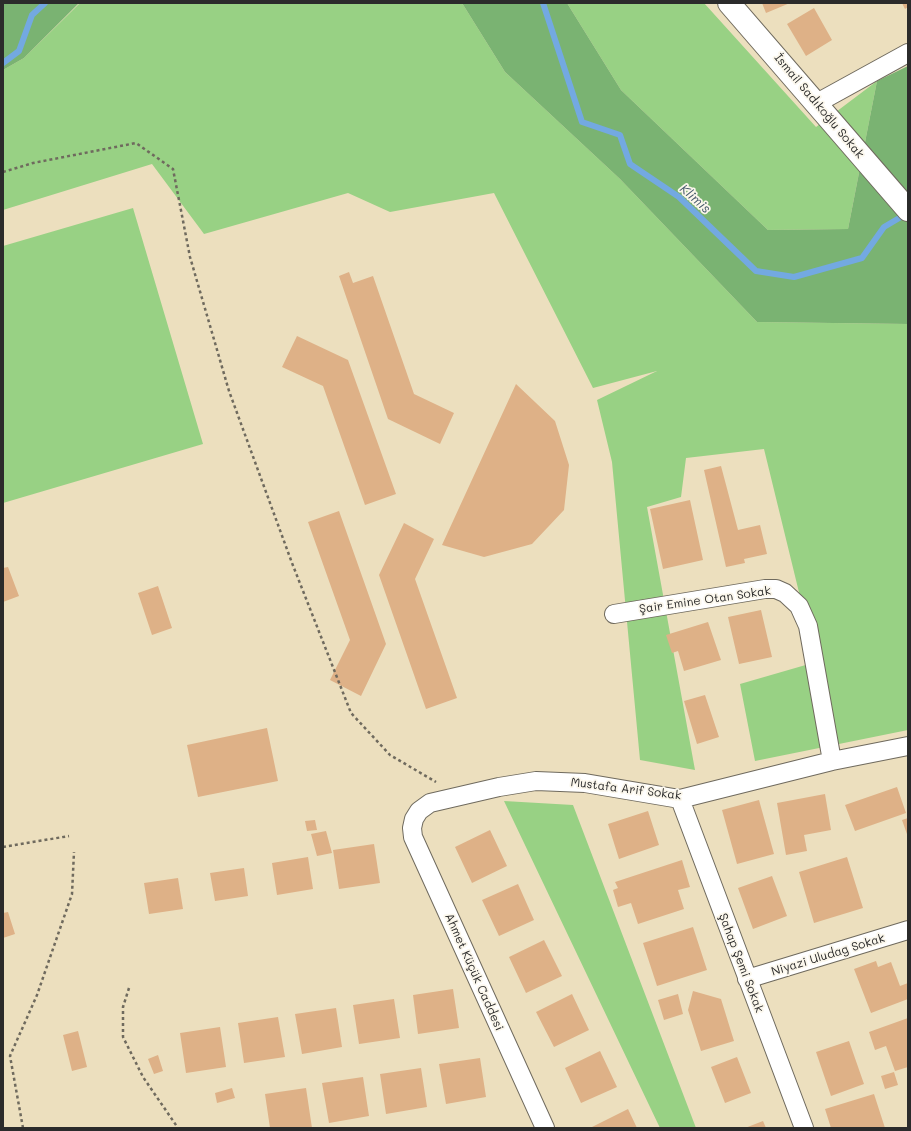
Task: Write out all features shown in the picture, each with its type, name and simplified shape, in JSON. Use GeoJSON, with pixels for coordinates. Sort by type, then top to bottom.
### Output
{"type":"FeatureCollection","features":[{"type":"Feature","properties":{"kind":"street","name":"İsmail Sadıkoğlu Sokak"},"geometry":{"type":"LineString","coordinates":[[730,3],[817,103],[884,184],[908,210]]}},
{"type":"Feature","properties":{"kind":"street"},"geometry":{"type":"LineString","coordinates":[[817,103],[908,53]]}},
{"type":"Feature","properties":{"kind":"street","name":"Şair Emine Otan Sokak"},"geometry":{"type":"LineString","coordinates":[[614,614],[765,589],[776,589],[785,593],[799,606],[808,626],[832,761]]}},
{"type":"Feature","properties":{"kind":"street","name":"Mustafa Arif Sokak"},"geometry":{"type":"LineString","coordinates":[[417,814],[430,803],[518,784],[558,781],[585,783],[680,798],[832,761],[908,746]]}},
{"type":"Feature","properties":{"kind":"street","name":"Şahap Şemi Sokak"},"geometry":{"type":"LineString","coordinates":[[680,798],[747,980],[804,1128]]}},
{"type":"Feature","properties":{"kind":"street","name":"Ahmet Küçük Caddesi"},"geometry":{"type":"LineString","coordinates":[[417,814],[412,828],[413,837],[545,1128]]}},
{"type":"Feature","properties":{"kind":"street","name":"Niyazi Uludag Sokak"},"geometry":{"type":"LineString","coordinates":[[747,980],[908,930]]}},
{"type":"Feature","properties":{"kind":"path"},"geometry":{"type":"LineString","coordinates":[[3,172],[33,163],[136,144],[173,169],[190,256],[229,391],[292,562],[351,712],[390,755],[460,796]]}},
{"type":"Feature","properties":{"kind":"path"},"geometry":{"type":"LineString","coordinates":[[3,847],[69,836]]}},
{"type":"Feature","properties":{"kind":"path"},"geometry":{"type":"LineString","coordinates":[[23,1128],[10,1056],[37,995],[72,894],[74,852]]}},
{"type":"Feature","properties":{"kind":"path"},"geometry":{"type":"LineString","coordinates":[[128,988],[123,1007],[123,1037],[144,1077],[178,1128]]}},
{"type":"Feature","properties":{"kind":"green space"},"geometry":{"type":"Polygon","coordinates":[[[3,3],[79,3],[24,58],[3,70],[3,3]]]}},
{"type":"Feature","properties":{"kind":"green space"},"geometry":{"type":"Polygon","coordinates":[[[80,3],[462,3],[505,72],[620,179],[757,322],[908,324],[908,730],[755,761],[740,684],[816,662],[764,449],[686,458],[681,497],[647,507],[695,770],[640,760],[612,462],[597,400],[657,371],[593,388],[494,193],[390,212],[348,193],[204,234],[152,164],[3,210],[3,70],[24,58],[80,3]]]}},
{"type":"Feature","properties":{"kind":"green space"},"geometry":{"type":"Polygon","coordinates":[[[462,3],[567,3],[621,90],[768,230],[848,229],[877,81],[908,66],[908,324],[757,322],[620,179],[505,72],[462,3]]]}},
{"type":"Feature","properties":{"kind":"green space"},"geometry":{"type":"Polygon","coordinates":[[[567,3],[704,3],[816,127],[877,81],[848,229],[768,230],[621,90],[567,3]]]}},
{"type":"Feature","properties":{"kind":"green space"},"geometry":{"type":"Polygon","coordinates":[[[133,208],[203,444],[3,503],[3,246],[133,208]]]}},
{"type":"Feature","properties":{"kind":"green space"},"geometry":{"type":"Polygon","coordinates":[[[504,801],[573,805],[696,1128],[660,1128],[504,801]]]}},
{"type":"Feature","properties":{"kind":"building"},"geometry":{"type":"Polygon","coordinates":[[[762,3],[790,3],[766,13],[762,3]]]}},
{"type":"Feature","properties":{"kind":"building"},"geometry":{"type":"Polygon","coordinates":[[[902,3],[908,3],[908,7],[905,9],[902,3]]]}},
{"type":"Feature","properties":{"kind":"building"},"geometry":{"type":"Polygon","coordinates":[[[814,8],[832,40],[806,56],[787,24],[814,8]]]}},
{"type":"Feature","properties":{"kind":"building"},"geometry":{"type":"Polygon","coordinates":[[[349,272],[353,283],[373,276],[414,394],[454,413],[440,444],[388,419],[339,276],[349,272]]]}},
{"type":"Feature","properties":{"kind":"building"},"geometry":{"type":"Polygon","coordinates":[[[297,336],[348,360],[396,494],[365,505],[323,386],[282,367],[297,336]]]}},
{"type":"Feature","properties":{"kind":"building"},"geometry":{"type":"Polygon","coordinates":[[[516,384],[555,421],[569,465],[564,510],[532,544],[484,557],[442,545],[516,384]]]}},
{"type":"Feature","properties":{"kind":"building"},"geometry":{"type":"Polygon","coordinates":[[[721,466],[738,530],[760,525],[767,554],[744,559],[745,563],[726,567],[704,470],[721,466]]]}},
{"type":"Feature","properties":{"kind":"building"},"geometry":{"type":"Polygon","coordinates":[[[690,500],[703,560],[663,569],[650,509],[690,500]]]}},
{"type":"Feature","properties":{"kind":"building"},"geometry":{"type":"Polygon","coordinates":[[[339,511],[386,644],[361,696],[330,680],[350,640],[308,522],[339,511]]]}},
{"type":"Feature","properties":{"kind":"building"},"geometry":{"type":"Polygon","coordinates":[[[404,523],[434,539],[415,579],[457,698],[426,709],[379,575],[404,523]]]}},
{"type":"Feature","properties":{"kind":"building"},"geometry":{"type":"Polygon","coordinates":[[[8,567],[19,596],[3,602],[3,568],[8,567]]]}},
{"type":"Feature","properties":{"kind":"building"},"geometry":{"type":"Polygon","coordinates":[[[158,586],[172,628],[152,635],[138,593],[158,586]]]}},
{"type":"Feature","properties":{"kind":"building"},"geometry":{"type":"Polygon","coordinates":[[[761,610],[772,657],[739,664],[728,617],[761,610]]]}},
{"type":"Feature","properties":{"kind":"building"},"geometry":{"type":"Polygon","coordinates":[[[708,622],[721,660],[684,671],[678,651],[672,653],[666,635],[708,622]]]}},
{"type":"Feature","properties":{"kind":"building"},"geometry":{"type":"Polygon","coordinates":[[[705,695],[719,737],[697,744],[684,701],[705,695]]]}},
{"type":"Feature","properties":{"kind":"building"},"geometry":{"type":"Polygon","coordinates":[[[267,728],[278,781],[198,797],[187,745],[267,728]]]}},
{"type":"Feature","properties":{"kind":"building"},"geometry":{"type":"Polygon","coordinates":[[[897,787],[906,813],[855,831],[845,805],[897,787]]]}},
{"type":"Feature","properties":{"kind":"building"},"geometry":{"type":"Polygon","coordinates":[[[825,794],[831,830],[804,835],[807,851],[786,855],[777,803],[825,794]]]}},
{"type":"Feature","properties":{"kind":"building"},"geometry":{"type":"Polygon","coordinates":[[[759,800],[774,854],[737,864],[722,810],[759,800]]]}},
{"type":"Feature","properties":{"kind":"building"},"geometry":{"type":"Polygon","coordinates":[[[648,811],[659,845],[619,859],[608,824],[648,811]]]}},
{"type":"Feature","properties":{"kind":"building"},"geometry":{"type":"Polygon","coordinates":[[[908,818],[908,837],[902,820],[908,818]]]}},
{"type":"Feature","properties":{"kind":"building"},"geometry":{"type":"Polygon","coordinates":[[[315,820],[317,830],[307,831],[305,821],[315,820]]]}},
{"type":"Feature","properties":{"kind":"building"},"geometry":{"type":"Polygon","coordinates":[[[490,830],[507,866],[472,883],[455,847],[490,830]]]}},
{"type":"Feature","properties":{"kind":"building"},"geometry":{"type":"Polygon","coordinates":[[[326,831],[332,853],[317,856],[311,834],[326,831]]]}},
{"type":"Feature","properties":{"kind":"building"},"geometry":{"type":"Polygon","coordinates":[[[374,844],[380,883],[339,889],[333,850],[374,844]]]}},
{"type":"Feature","properties":{"kind":"building"},"geometry":{"type":"Polygon","coordinates":[[[308,857],[313,889],[277,895],[272,863],[308,857]]]}},
{"type":"Feature","properties":{"kind":"building"},"geometry":{"type":"Polygon","coordinates":[[[847,857],[863,908],[814,923],[799,872],[847,857]]]}},
{"type":"Feature","properties":{"kind":"building"},"geometry":{"type":"Polygon","coordinates":[[[682,860],[690,887],[678,890],[684,909],[638,924],[631,903],[618,907],[613,890],[618,888],[615,882],[682,860]]]}},
{"type":"Feature","properties":{"kind":"building"},"geometry":{"type":"Polygon","coordinates":[[[244,868],[248,896],[215,901],[210,873],[244,868]]]}},
{"type":"Feature","properties":{"kind":"building"},"geometry":{"type":"Polygon","coordinates":[[[772,876],[787,916],[753,929],[738,888],[772,876]]]}},
{"type":"Feature","properties":{"kind":"building"},"geometry":{"type":"Polygon","coordinates":[[[178,878],[183,909],[149,914],[144,883],[178,878]]]}},
{"type":"Feature","properties":{"kind":"building"},"geometry":{"type":"Polygon","coordinates":[[[518,884],[534,920],[499,936],[482,900],[518,884]]]}},
{"type":"Feature","properties":{"kind":"building"},"geometry":{"type":"Polygon","coordinates":[[[8,912],[15,934],[3,938],[3,913],[8,912]]]}},
{"type":"Feature","properties":{"kind":"building"},"geometry":{"type":"Polygon","coordinates":[[[693,927],[707,970],[657,986],[643,943],[693,927]]]}},
{"type":"Feature","properties":{"kind":"building"},"geometry":{"type":"Polygon","coordinates":[[[544,940],[562,976],[526,993],[509,957],[544,940]]]}},
{"type":"Feature","properties":{"kind":"building"},"geometry":{"type":"Polygon","coordinates":[[[876,961],[878,967],[891,962],[900,986],[908,983],[908,999],[871,1013],[854,969],[876,961]]]}},
{"type":"Feature","properties":{"kind":"building"},"geometry":{"type":"Polygon","coordinates":[[[453,989],[459,1028],[418,1034],[413,995],[453,989]]]}},
{"type":"Feature","properties":{"kind":"building"},"geometry":{"type":"Polygon","coordinates":[[[693,991],[721,999],[734,1041],[701,1051],[688,1010],[693,991]]]}},
{"type":"Feature","properties":{"kind":"building"},"geometry":{"type":"Polygon","coordinates":[[[572,994],[589,1030],[554,1047],[536,1012],[572,994]]]}},
{"type":"Feature","properties":{"kind":"building"},"geometry":{"type":"Polygon","coordinates":[[[678,994],[683,1014],[664,1020],[658,1000],[678,994]]]}},
{"type":"Feature","properties":{"kind":"building"},"geometry":{"type":"Polygon","coordinates":[[[394,999],[400,1038],[359,1044],[353,1005],[394,999]]]}},
{"type":"Feature","properties":{"kind":"building"},"geometry":{"type":"Polygon","coordinates":[[[336,1008],[342,1047],[302,1054],[295,1014],[336,1008]]]}},
{"type":"Feature","properties":{"kind":"building"},"geometry":{"type":"Polygon","coordinates":[[[278,1017],[285,1057],[244,1063],[238,1023],[278,1017]]]}},
{"type":"Feature","properties":{"kind":"building"},"geometry":{"type":"Polygon","coordinates":[[[908,1018],[908,1067],[895,1071],[886,1046],[875,1050],[869,1032],[908,1018]]]}},
{"type":"Feature","properties":{"kind":"building"},"geometry":{"type":"Polygon","coordinates":[[[220,1027],[226,1067],[186,1073],[180,1033],[220,1027]]]}},
{"type":"Feature","properties":{"kind":"building"},"geometry":{"type":"Polygon","coordinates":[[[78,1031],[87,1067],[72,1071],[63,1035],[78,1031]]]}},
{"type":"Feature","properties":{"kind":"building"},"geometry":{"type":"Polygon","coordinates":[[[849,1041],[864,1084],[831,1096],[816,1052],[849,1041]]]}},
{"type":"Feature","properties":{"kind":"building"},"geometry":{"type":"Polygon","coordinates":[[[600,1051],[617,1087],[581,1103],[565,1068],[600,1051]]]}},
{"type":"Feature","properties":{"kind":"building"},"geometry":{"type":"Polygon","coordinates":[[[158,1055],[163,1071],[154,1074],[148,1059],[158,1055]]]}},
{"type":"Feature","properties":{"kind":"building"},"geometry":{"type":"Polygon","coordinates":[[[737,1057],[751,1093],[725,1103],[711,1067],[737,1057]]]}},
{"type":"Feature","properties":{"kind":"building"},"geometry":{"type":"Polygon","coordinates":[[[480,1058],[486,1097],[446,1104],[439,1064],[480,1058]]]}},
{"type":"Feature","properties":{"kind":"building"},"geometry":{"type":"Polygon","coordinates":[[[421,1068],[427,1107],[386,1114],[380,1074],[421,1068]]]}},
{"type":"Feature","properties":{"kind":"building"},"geometry":{"type":"Polygon","coordinates":[[[894,1072],[898,1085],[885,1089],[881,1076],[894,1072]]]}},
{"type":"Feature","properties":{"kind":"building"},"geometry":{"type":"Polygon","coordinates":[[[363,1077],[369,1116],[329,1123],[322,1083],[363,1077]]]}},
{"type":"Feature","properties":{"kind":"building"},"geometry":{"type":"Polygon","coordinates":[[[232,1088],[235,1098],[217,1103],[215,1093],[232,1088]]]}},
{"type":"Feature","properties":{"kind":"building"},"geometry":{"type":"Polygon","coordinates":[[[306,1088],[312,1128],[270,1128],[265,1094],[306,1088]]]}},
{"type":"Feature","properties":{"kind":"building"},"geometry":{"type":"Polygon","coordinates":[[[874,1094],[885,1128],[831,1128],[825,1109],[874,1094]]]}},
{"type":"Feature","properties":{"kind":"building"},"geometry":{"type":"Polygon","coordinates":[[[628,1109],[637,1128],[592,1127],[628,1109]]]}},
{"type":"Feature","properties":{"kind":"building"},"geometry":{"type":"Polygon","coordinates":[[[763,1121],[766,1128],[745,1128],[763,1121]]]}},
{"type":"Feature","properties":{"kind":"waterway","name":"Klimis"},"geometry":{"type":"LineString","coordinates":[[3,63],[19,51],[32,15],[45,3]]}},
{"type":"Feature","properties":{"kind":"waterway","name":"Klimis"},"geometry":{"type":"LineString","coordinates":[[543,3],[582,122],[620,135],[630,164],[679,197],[756,271],[794,277],[862,258],[884,227],[906,214]]}}]}
